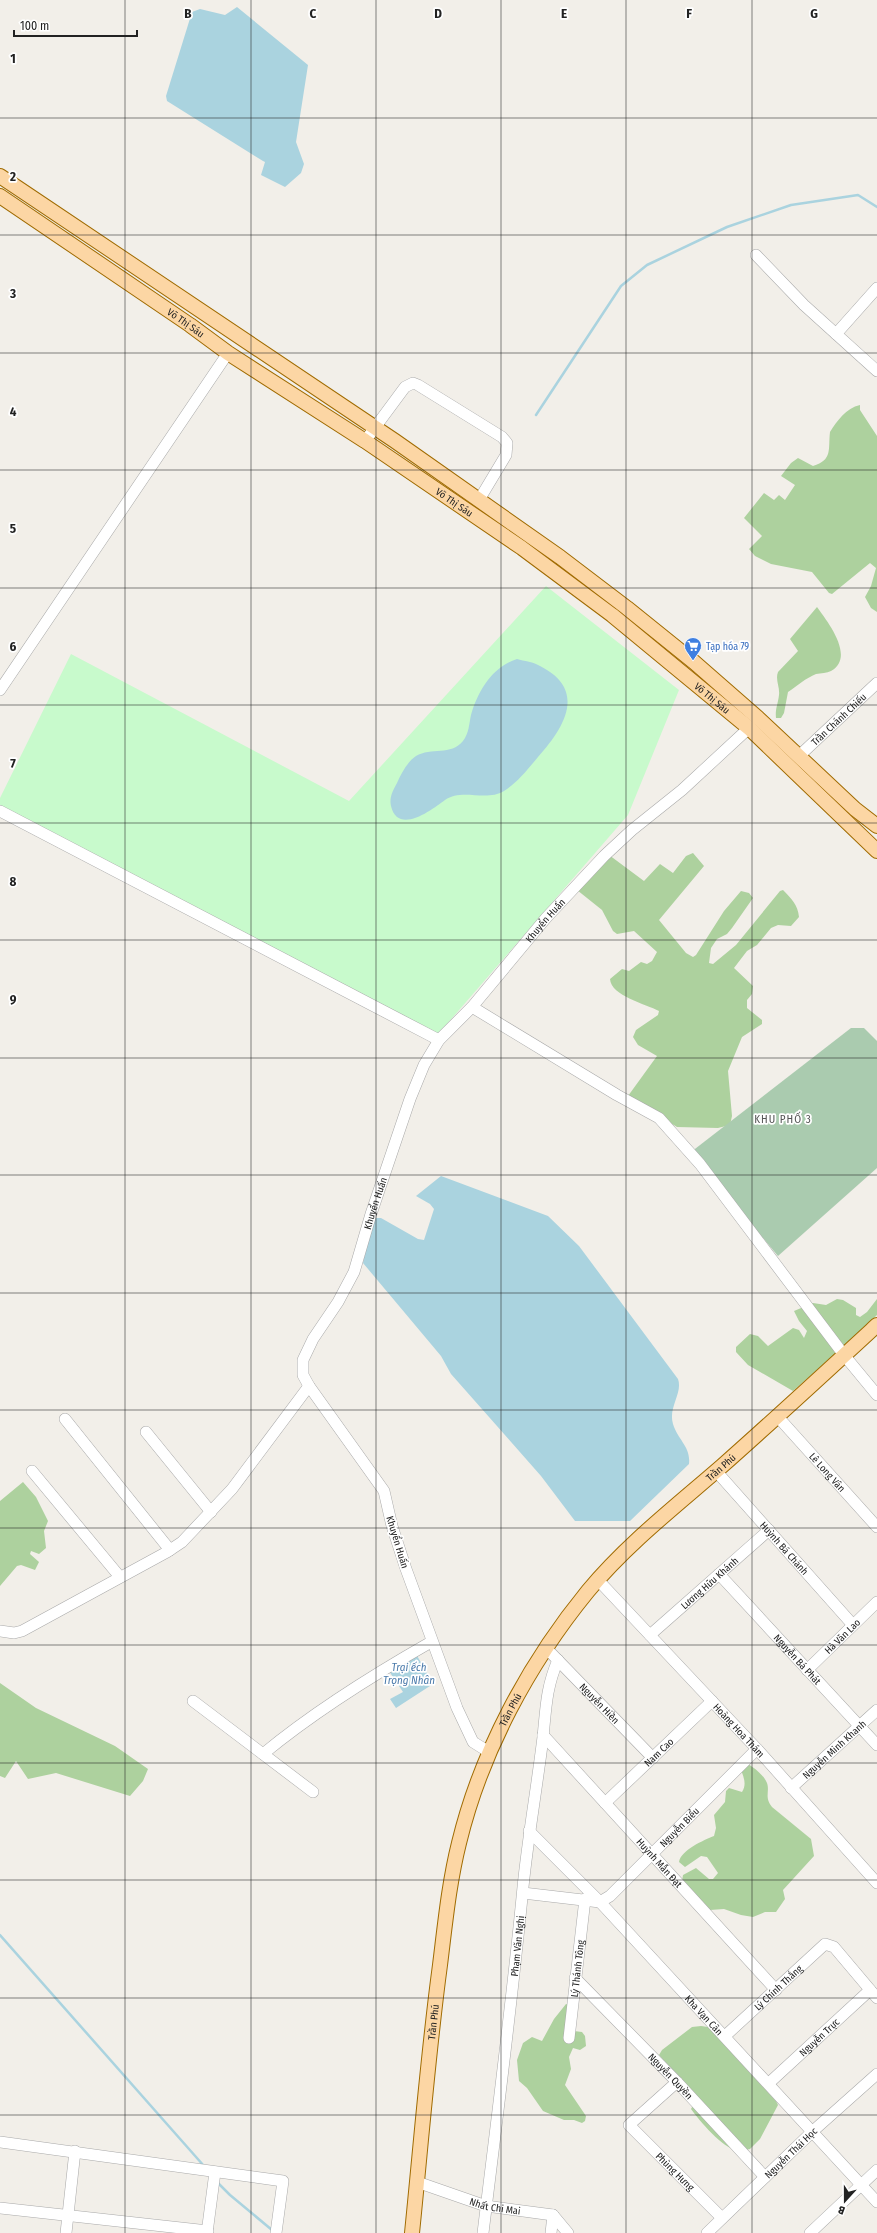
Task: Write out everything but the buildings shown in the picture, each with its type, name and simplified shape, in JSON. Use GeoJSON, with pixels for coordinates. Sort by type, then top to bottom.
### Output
{"type":"FeatureCollection","features":[{"type":"Feature","properties":{"kind":"main road","name":"Võ Thị Sáu"},"geometry":{"type":"LineString","coordinates":[[0,176],[144,271],[479,500],[560,557],[627,608],[753,723],[877,851]]}},
{"type":"Feature","properties":{"kind":"main road","name":"Võ Thị Sáu"},"geometry":{"type":"LineString","coordinates":[[0,196],[190,324],[228,353],[365,441],[522,548],[753,723],[799,756],[855,809],[877,826]]}},
{"type":"Feature","properties":{"kind":"main road","name":"Trần Phú"},"geometry":{"type":"LineString","coordinates":[[412,2233],[421,2126],[433,2019],[452,1883],[459,1843],[489,1752],[546,1648],[598,1580],[629,1548],[778,1417],[877,1325]]}},
{"type":"Feature","properties":{"kind":"street"},"geometry":{"type":"LineString","coordinates":[[756,255],[804,305],[877,371]]}},
{"type":"Feature","properties":{"kind":"street"},"geometry":{"type":"LineString","coordinates":[[836,334],[877,288]]}},
{"type":"Feature","properties":{"kind":"street"},"geometry":{"type":"LineString","coordinates":[[0,690],[228,353]]}},
{"type":"Feature","properties":{"kind":"street"},"geometry":{"type":"LineString","coordinates":[[365,441],[373,428],[405,387],[413,383],[502,437],[507,443],[508,450],[479,500]]}},
{"type":"Feature","properties":{"kind":"street","name":"Trần Chánh Chiếu"},"geometry":{"type":"LineString","coordinates":[[799,756],[877,683]]}},
{"type":"Feature","properties":{"kind":"street","name":"Khuyển Huấn"},"geometry":{"type":"LineString","coordinates":[[489,1752],[477,1745],[471,1738],[431,1642],[392,1526],[384,1490],[309,1386],[303,1375],[304,1360],[313,1339],[338,1302],[354,1272],[370,1214],[410,1099],[424,1066],[439,1040],[472,1006],[546,918],[604,856],[632,830],[682,790],[753,723]]}},
{"type":"Feature","properties":{"kind":"street"},"geometry":{"type":"LineString","coordinates":[[0,811],[439,1040]]}},
{"type":"Feature","properties":{"kind":"street"},"geometry":{"type":"LineString","coordinates":[[472,1006],[617,1095],[659,1118],[700,1164],[844,1355],[877,1394]]}},
{"type":"Feature","properties":{"kind":"street"},"geometry":{"type":"LineString","coordinates":[[0,1632],[14,1633],[22,1631],[182,1542],[211,1512],[264,1449],[309,1386]]}},
{"type":"Feature","properties":{"kind":"street","name":"Lê Long Vân"},"geometry":{"type":"LineString","coordinates":[[778,1417],[877,1527]]}},
{"type":"Feature","properties":{"kind":"street"},"geometry":{"type":"LineString","coordinates":[[65,1419],[170,1550]]}},
{"type":"Feature","properties":{"kind":"street"},"geometry":{"type":"LineString","coordinates":[[146,1432],[211,1512]]}},
{"type":"Feature","properties":{"kind":"street"},"geometry":{"type":"LineString","coordinates":[[32,1471],[120,1577]]}},
{"type":"Feature","properties":{"kind":"street","name":"Huỳnh Bá Chánh"},"geometry":{"type":"LineString","coordinates":[[716,1471],[853,1625]]}},
{"type":"Feature","properties":{"kind":"street","name":"Lương Hữu Khánh"},"geometry":{"type":"LineString","coordinates":[[650,1635],[769,1530]]}},
{"type":"Feature","properties":{"kind":"street","name":"Nguyễn Bá Phát"},"geometry":{"type":"LineString","coordinates":[[719,1574],[877,1745]]}},
{"type":"Feature","properties":{"kind":"street","name":"Hoàng Hoa Thám"},"geometry":{"type":"LineString","coordinates":[[598,1580],[712,1701],[877,1883]]}},
{"type":"Feature","properties":{"kind":"street","name":"Hà Văn Lao"},"geometry":{"type":"LineString","coordinates":[[807,1670],[877,1602]]}},
{"type":"Feature","properties":{"kind":"street"},"geometry":{"type":"LineString","coordinates":[[263,1754],[296,1728],[396,1662],[431,1642]]}},
{"type":"Feature","properties":{"kind":"street","name":"Nguyễn Hiền"},"geometry":{"type":"LineString","coordinates":[[546,1648],[653,1758]]}},
{"type":"Feature","properties":{"kind":"street","name":"Phạm Văn Nghị"},"geometry":{"type":"LineString","coordinates":[[483,2233],[505,2062],[529,1831],[543,1736],[548,1687],[558,1660]]}},
{"type":"Feature","properties":{"kind":"street"},"geometry":{"type":"LineString","coordinates":[[193,1701],[312,1792]]}},
{"type":"Feature","properties":{"kind":"street","name":"Nam Cao"},"geometry":{"type":"LineString","coordinates":[[606,1803],[712,1701]]}},
{"type":"Feature","properties":{"kind":"street","name":"Nguyễn Minh Khanh"},"geometry":{"type":"LineString","coordinates":[[791,1788],[877,1710]]}},
{"type":"Feature","properties":{"kind":"street","name":"Huỳnh Mẫn Đạt"},"geometry":{"type":"LineString","coordinates":[[543,1736],[776,1990]]}},
{"type":"Feature","properties":{"kind":"street","name":"Nguyễn Biểu"},"geometry":{"type":"LineString","coordinates":[[600,1902],[610,1896],[756,1749]]}},
{"type":"Feature","properties":{"kind":"street","name":"Kha Vạn Cân"},"geometry":{"type":"LineString","coordinates":[[529,1831],[600,1902],[769,2083],[877,2202]]}},
{"type":"Feature","properties":{"kind":"street"},"geometry":{"type":"LineString","coordinates":[[523,1893],[585,1899],[600,1902]]}},
{"type":"Feature","properties":{"kind":"street","name":"Lý Thánh Tông"},"geometry":{"type":"LineString","coordinates":[[568,2038],[585,1899]]}},
{"type":"Feature","properties":{"kind":"street","name":"Lý Chính Thắng"},"geometry":{"type":"LineString","coordinates":[[725,2036],[825,1944],[834,1947],[874,1994]]}},
{"type":"Feature","properties":{"kind":"street","name":"Nguyễn Quyền"},"geometry":{"type":"LineString","coordinates":[[575,1978],[677,2082],[765,2177]]}},
{"type":"Feature","properties":{"kind":"street","name":"Nguyễn Trực"},"geometry":{"type":"LineString","coordinates":[[769,2083],[874,1994]]}},
{"type":"Feature","properties":{"kind":"street","name":"Nguyễn Thái Học"},"geometry":{"type":"LineString","coordinates":[[707,2233],[813,2131],[877,2074]]}},
{"type":"Feature","properties":{"kind":"street","name":"Phùng Hưng"},"geometry":{"type":"LineString","coordinates":[[677,2082],[629,2125],[722,2218]]}},
{"type":"Feature","properties":{"kind":"street"},"geometry":{"type":"LineString","coordinates":[[0,2142],[75,2151],[283,2181],[276,2233]]}},
{"type":"Feature","properties":{"kind":"street"},"geometry":{"type":"LineString","coordinates":[[66,2233],[75,2151]]}},
{"type":"Feature","properties":{"kind":"street"},"geometry":{"type":"LineString","coordinates":[[810,2233],[877,2170]]}},
{"type":"Feature","properties":{"kind":"street"},"geometry":{"type":"LineString","coordinates":[[0,2208],[208,2232],[215,2172]]}},
{"type":"Feature","properties":{"kind":"street","name":"Nhất Chi Mai"},"geometry":{"type":"LineString","coordinates":[[417,2182],[486,2206],[553,2215]]}},
{"type":"Feature","properties":{"kind":"street"},"geometry":{"type":"LineString","coordinates":[[551,2233],[553,2215]]}},
{"type":"Feature","properties":{"kind":"street"},"geometry":{"type":"LineString","coordinates":[[553,2215],[568,2233]]}},
{"type":"Feature","properties":{"kind":"green space"},"geometry":{"type":"Polygon","coordinates":[[[860,405],[860,410],[877,436],[877,612],[871,608],[865,597],[871,586],[876,568],[870,563],[832,594],[829,593],[812,572],[771,564],[755,556],[749,549],[762,536],[744,518],[764,493],[774,500],[779,495],[785,500],[795,485],[781,476],[791,463],[798,458],[813,466],[824,461],[827,457],[829,449],[830,432],[846,412],[860,405]]]}},
{"type":"Feature","properties":{"kind":"green space"},"geometry":{"type":"Polygon","coordinates":[[[546,586],[679,690],[628,815],[434,1039],[0,809],[0,798],[71,654],[349,801],[546,586]]]}},
{"type":"Feature","properties":{"kind":"green space"},"geometry":{"type":"Polygon","coordinates":[[[817,607],[837,639],[841,657],[838,665],[831,671],[816,674],[788,692],[784,713],[781,718],[776,718],[779,695],[777,678],[778,672],[798,651],[790,639],[817,607]]]}},
{"type":"Feature","properties":{"kind":"green space"},"geometry":{"type":"Polygon","coordinates":[[[693,853],[704,866],[659,920],[686,953],[693,957],[696,955],[724,911],[741,891],[749,893],[753,898],[727,934],[717,939],[711,948],[709,963],[713,964],[736,945],[780,891],[783,890],[794,902],[799,917],[791,926],[778,925],[771,928],[757,945],[747,951],[734,968],[753,986],[752,994],[747,1000],[747,1008],[762,1020],[762,1024],[742,1037],[728,1071],[732,1116],[730,1125],[718,1128],[677,1127],[628,1096],[657,1056],[638,1045],[633,1037],[636,1030],[658,1015],[659,1011],[623,995],[616,990],[610,979],[622,969],[629,971],[641,962],[647,964],[652,961],[657,952],[634,931],[617,934],[613,931],[602,910],[577,890],[609,855],[644,881],[660,864],[673,873],[686,856],[693,853]]]}},
{"type":"Feature","properties":{"kind":"green space"},"geometry":{"type":"Polygon","coordinates":[[[851,1028],[864,1028],[877,1041],[877,1168],[778,1256],[691,1152],[851,1028]]]}},
{"type":"Feature","properties":{"kind":"green space"},"geometry":{"type":"Polygon","coordinates":[[[837,1299],[843,1300],[856,1308],[856,1315],[860,1317],[867,1312],[877,1299],[877,1315],[793,1391],[748,1365],[736,1352],[736,1347],[750,1334],[758,1336],[768,1346],[793,1328],[799,1330],[804,1338],[807,1331],[799,1321],[794,1311],[813,1303],[826,1305],[837,1299]]]}},
{"type":"Feature","properties":{"kind":"green space"},"geometry":{"type":"Polygon","coordinates":[[[23,1482],[36,1497],[48,1521],[44,1531],[46,1548],[39,1554],[31,1551],[30,1554],[39,1562],[35,1570],[21,1565],[17,1566],[0,1586],[0,1501],[23,1482]]]}},
{"type":"Feature","properties":{"kind":"green space"},"geometry":{"type":"Polygon","coordinates":[[[0,1683],[36,1708],[115,1746],[148,1769],[143,1781],[130,1796],[56,1773],[28,1779],[16,1761],[5,1778],[0,1776],[0,1683]]]}},
{"type":"Feature","properties":{"kind":"green space"},"geometry":{"type":"Polygon","coordinates":[[[741,1760],[756,1769],[765,1779],[768,1786],[768,1800],[772,1807],[811,1839],[814,1856],[783,1890],[785,1899],[776,1912],[765,1912],[753,1917],[741,1915],[724,1909],[710,1910],[682,1881],[683,1875],[696,1868],[709,1879],[713,1879],[718,1873],[707,1857],[701,1856],[685,1867],[679,1862],[684,1853],[688,1850],[714,1836],[716,1828],[714,1815],[725,1802],[726,1791],[729,1788],[742,1792],[744,1789],[743,1775],[739,1764],[741,1760]]]}},
{"type":"Feature","properties":{"kind":"green space"},"geometry":{"type":"Polygon","coordinates":[[[566,2004],[575,2007],[574,2031],[582,2032],[585,2036],[586,2046],[580,2050],[573,2048],[569,2057],[571,2069],[565,2085],[586,2116],[585,2121],[582,2123],[574,2120],[564,2120],[543,2111],[527,2088],[519,2081],[517,2060],[523,2043],[532,2037],[542,2041],[554,2019],[566,2004]]]}},
{"type":"Feature","properties":{"kind":"green space"},"geometry":{"type":"Polygon","coordinates":[[[692,2027],[708,2027],[778,2105],[760,2139],[750,2149],[737,2150],[731,2148],[725,2145],[712,2133],[691,2109],[697,2098],[659,2055],[662,2050],[692,2027]]]}},
{"type":"Feature","properties":{"kind":"water"},"geometry":{"type":"Polygon","coordinates":[[[237,7],[308,65],[296,142],[304,164],[301,173],[285,187],[261,175],[265,162],[167,101],[166,96],[192,12],[200,9],[225,15],[237,7]]]}},
{"type":"Feature","properties":{"kind":"water"},"geometry":{"type":"Polygon","coordinates":[[[517,659],[540,666],[555,676],[564,686],[567,698],[567,710],[563,722],[548,746],[522,776],[504,791],[497,794],[482,796],[459,795],[452,797],[424,814],[408,820],[401,819],[395,815],[391,806],[391,797],[400,776],[407,765],[416,756],[422,753],[447,750],[458,746],[468,732],[474,706],[487,681],[500,668],[517,659]]]}},
{"type":"Feature","properties":{"kind":"water"},"geometry":{"type":"Polygon","coordinates":[[[441,1176],[548,1216],[579,1246],[678,1379],[679,1390],[672,1412],[672,1418],[675,1430],[688,1453],[689,1464],[630,1521],[575,1521],[541,1476],[451,1374],[441,1356],[363,1263],[369,1231],[375,1218],[381,1218],[418,1239],[424,1240],[434,1209],[430,1204],[416,1196],[441,1176]]]}},
{"type":"Feature","properties":{"kind":"water","name":"Trại ếch Trọng Nhân"},"geometry":{"type":"Polygon","coordinates":[[[415,1652],[433,1684],[396,1708],[390,1699],[403,1692],[387,1668],[415,1652]]]}},
{"type":"Feature","properties":{"kind":"waterway"},"geometry":{"type":"LineString","coordinates":[[536,415],[621,286],[647,265],[727,227],[791,205],[858,195],[877,207]]}},
{"type":"Feature","properties":{"kind":"waterway"},"geometry":{"type":"LineString","coordinates":[[0,1935],[204,2166]]}},
{"type":"Feature","properties":{"kind":"waterway"},"geometry":{"type":"LineString","coordinates":[[217,2182],[230,2195],[272,2230]]}},
{"type":"Feature","properties":{"kind":"place","name":"Tạp hóa 79"},"geometry":{"type":"Point","coordinates":[693,661]}},
{"type":"Feature","properties":{"kind":"district","name":"KHU PHỐ 3"},"geometry":{"type":"Point","coordinates":[783,1119]}}]}
